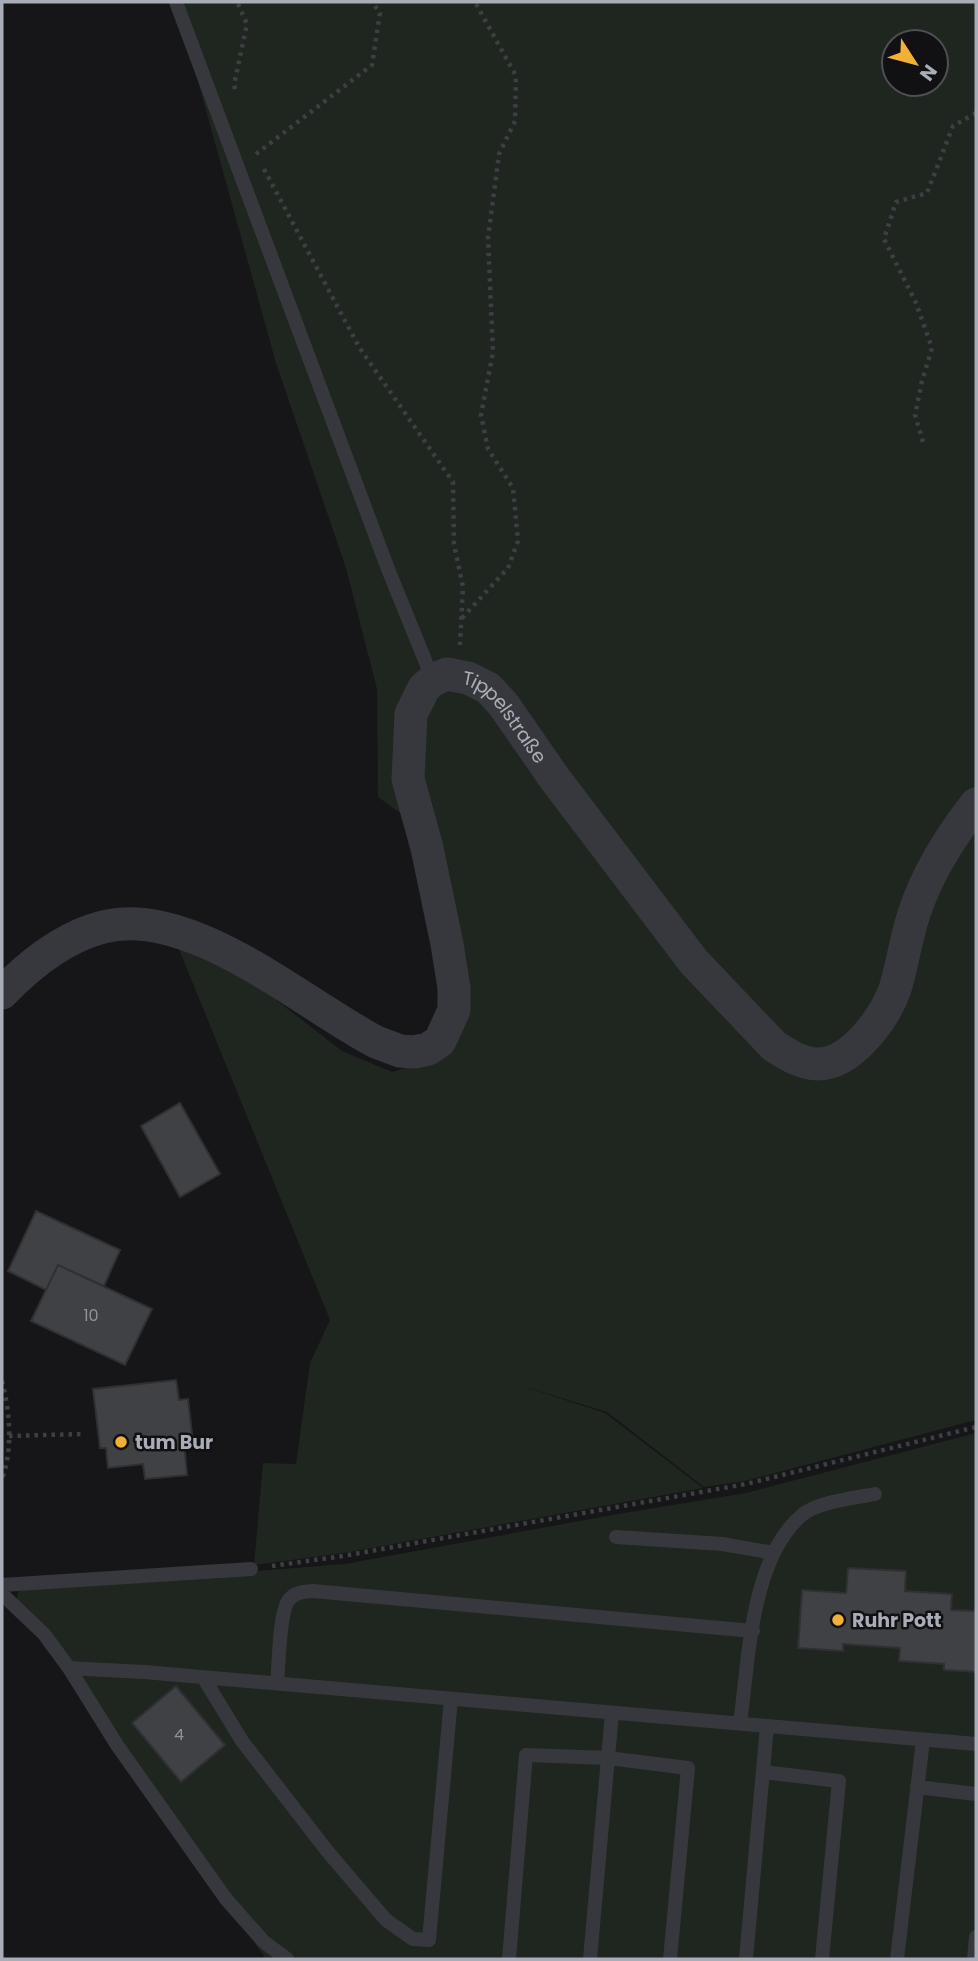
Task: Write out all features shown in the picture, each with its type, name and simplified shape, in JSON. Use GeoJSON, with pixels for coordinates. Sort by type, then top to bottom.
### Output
{"type":"FeatureCollection","features":[{"type":"Feature","properties":{"kind":"street","name":"Tippelstraße"},"geometry":{"type":"LineString","coordinates":[[2,993],[23,971],[51,951],[82,935],[103,927],[124,924],[153,925],[179,931],[224,949],[376,1042],[400,1051],[414,1052],[428,1049],[440,1041],[453,1010],[454,988],[427,848],[408,779],[411,714],[424,688],[440,677],[468,678],[488,688],[694,962],[774,1046],[805,1062],[831,1062],[864,1039],[875,1026],[894,990],[920,898],[944,849],[976,804]]}},
{"type":"Feature","properties":{"kind":"lane"},"geometry":{"type":"LineString","coordinates":[[176,2],[383,556],[440,677]]}},
{"type":"Feature","properties":{"kind":"lane"},"geometry":{"type":"LineString","coordinates":[[740,1723],[753,1631],[765,1576],[774,1553],[803,1513],[824,1505],[874,1494]]}},
{"type":"Feature","properties":{"kind":"lane"},"geometry":{"type":"LineString","coordinates":[[616,1537],[722,1545],[774,1553]]}},
{"type":"Feature","properties":{"kind":"lane"},"geometry":{"type":"LineString","coordinates":[[2,1585],[251,1569]]}},
{"type":"Feature","properties":{"kind":"lane"},"geometry":{"type":"LineString","coordinates":[[277,1684],[283,1613],[288,1600],[297,1592],[313,1591],[753,1631]]}},
{"type":"Feature","properties":{"kind":"lane"},"geometry":{"type":"LineString","coordinates":[[2,1594],[44,1634],[69,1668],[117,1745],[226,1899],[264,1942],[287,1959]]}},
{"type":"Feature","properties":{"kind":"lane"},"geometry":{"type":"LineString","coordinates":[[69,1668],[203,1677],[976,1744]]}},
{"type":"Feature","properties":{"kind":"lane"},"geometry":{"type":"LineString","coordinates":[[203,1677],[242,1741],[328,1852],[386,1920],[413,1939],[429,1940],[452,1699]]}},
{"type":"Feature","properties":{"kind":"lane"},"geometry":{"type":"LineString","coordinates":[[590,1959],[612,1713]]}},
{"type":"Feature","properties":{"kind":"lane"},"geometry":{"type":"LineString","coordinates":[[746,1959],[767,1726]]}},
{"type":"Feature","properties":{"kind":"lane"},"geometry":{"type":"LineString","coordinates":[[897,1959],[923,1740]]}},
{"type":"Feature","properties":{"kind":"lane"},"geometry":{"type":"LineString","coordinates":[[509,1959],[526,1755],[608,1758],[688,1768],[670,1959]]}},
{"type":"Feature","properties":{"kind":"lane"},"geometry":{"type":"LineString","coordinates":[[763,1772],[839,1781],[822,1959]]}},
{"type":"Feature","properties":{"kind":"lane"},"geometry":{"type":"LineString","coordinates":[[917,1787],[976,1794]]}},
{"type":"Feature","properties":{"kind":"lane"},"geometry":{"type":"LineString","coordinates":[[974,1959],[976,1937]]}},
{"type":"Feature","properties":{"kind":"path"},"geometry":{"type":"LineString","coordinates":[[236,2],[247,24],[234,85],[237,96]]}},
{"type":"Feature","properties":{"kind":"path"},"geometry":{"type":"LineString","coordinates":[[256,153],[372,65],[380,13],[372,2]]}},
{"type":"Feature","properties":{"kind":"path"},"geometry":{"type":"LineString","coordinates":[[462,618],[508,568],[518,541],[513,488],[488,449],[481,415],[492,352],[488,238],[499,154],[515,121],[516,76],[475,2]]}},
{"type":"Feature","properties":{"kind":"path"},"geometry":{"type":"LineString","coordinates":[[923,442],[915,415],[932,348],[916,303],[884,239],[896,202],[927,193],[953,126],[976,113]]}},
{"type":"Feature","properties":{"kind":"path"},"geometry":{"type":"LineString","coordinates":[[252,142],[359,347],[453,482],[454,544],[463,587],[461,643],[440,677]]}},
{"type":"Feature","properties":{"kind":"path"},"geometry":{"type":"LineString","coordinates":[[2,1381],[7,1400],[9,1436],[2,1479]]}},
{"type":"Feature","properties":{"kind":"path"},"geometry":{"type":"LineString","coordinates":[[251,1569],[357,1554],[733,1487],[976,1427]]}},
{"type":"Feature","properties":{"kind":"path"},"geometry":{"type":"LineString","coordinates":[[9,1436],[84,1434]]}},
{"type":"Feature","properties":{"kind":"shaded area"},"geometry":{"type":"Polygon","coordinates":[[[176,2],[976,2],[976,1420],[745,1481],[704,1487],[607,1412],[516,1384],[605,1413],[703,1488],[344,1553],[254,1565],[263,1463],[296,1464],[310,1363],[330,1320],[176,942],[253,982],[342,1051],[392,1072],[446,1056],[435,838],[378,797],[377,689],[346,568],[276,363],[176,2]]]}},
{"type":"Feature","properties":{"kind":"shaded area"},"geometry":{"type":"Polygon","coordinates":[[[976,1433],[976,1959],[266,1959],[40,1639],[12,1613],[19,1590],[345,1564],[746,1493],[976,1433]]]}},
{"type":"Feature","properties":{"kind":"building"},"geometry":{"type":"Polygon","coordinates":[[[180,1103],[220,1174],[180,1197],[141,1126],[180,1103]]]}},
{"type":"Feature","properties":{"kind":"building"},"geometry":{"type":"Polygon","coordinates":[[[36,1211],[120,1250],[104,1286],[58,1265],[46,1290],[8,1271],[36,1211]]]}},
{"type":"Feature","properties":{"kind":"building"},"geometry":{"type":"Polygon","coordinates":[[[58,1265],[152,1309],[125,1365],[31,1321],[58,1265]]]}},
{"type":"Feature","properties":{"kind":"building"},"geometry":{"type":"Polygon","coordinates":[[[176,1380],[179,1400],[188,1399],[193,1442],[184,1443],[187,1475],[145,1479],[143,1464],[108,1468],[106,1448],[100,1448],[93,1389],[176,1380]]]}},
{"type":"Feature","properties":{"kind":"building"},"geometry":{"type":"Polygon","coordinates":[[[848,1568],[906,1571],[905,1591],[952,1594],[951,1610],[976,1611],[976,1672],[944,1670],[944,1664],[899,1661],[900,1648],[843,1644],[843,1651],[798,1648],[802,1590],[846,1593],[848,1568]]]}},
{"type":"Feature","properties":{"kind":"building"},"geometry":{"type":"Polygon","coordinates":[[[176,1686],[225,1745],[181,1782],[132,1723],[176,1686]]]}},
{"type":"Feature","properties":{"kind":"place","name":"tum Bur"},"geometry":{"type":"Point","coordinates":[121,1442]}},
{"type":"Feature","properties":{"kind":"place","name":"Ruhr Pott"},"geometry":{"type":"Point","coordinates":[838,1620]}}]}
